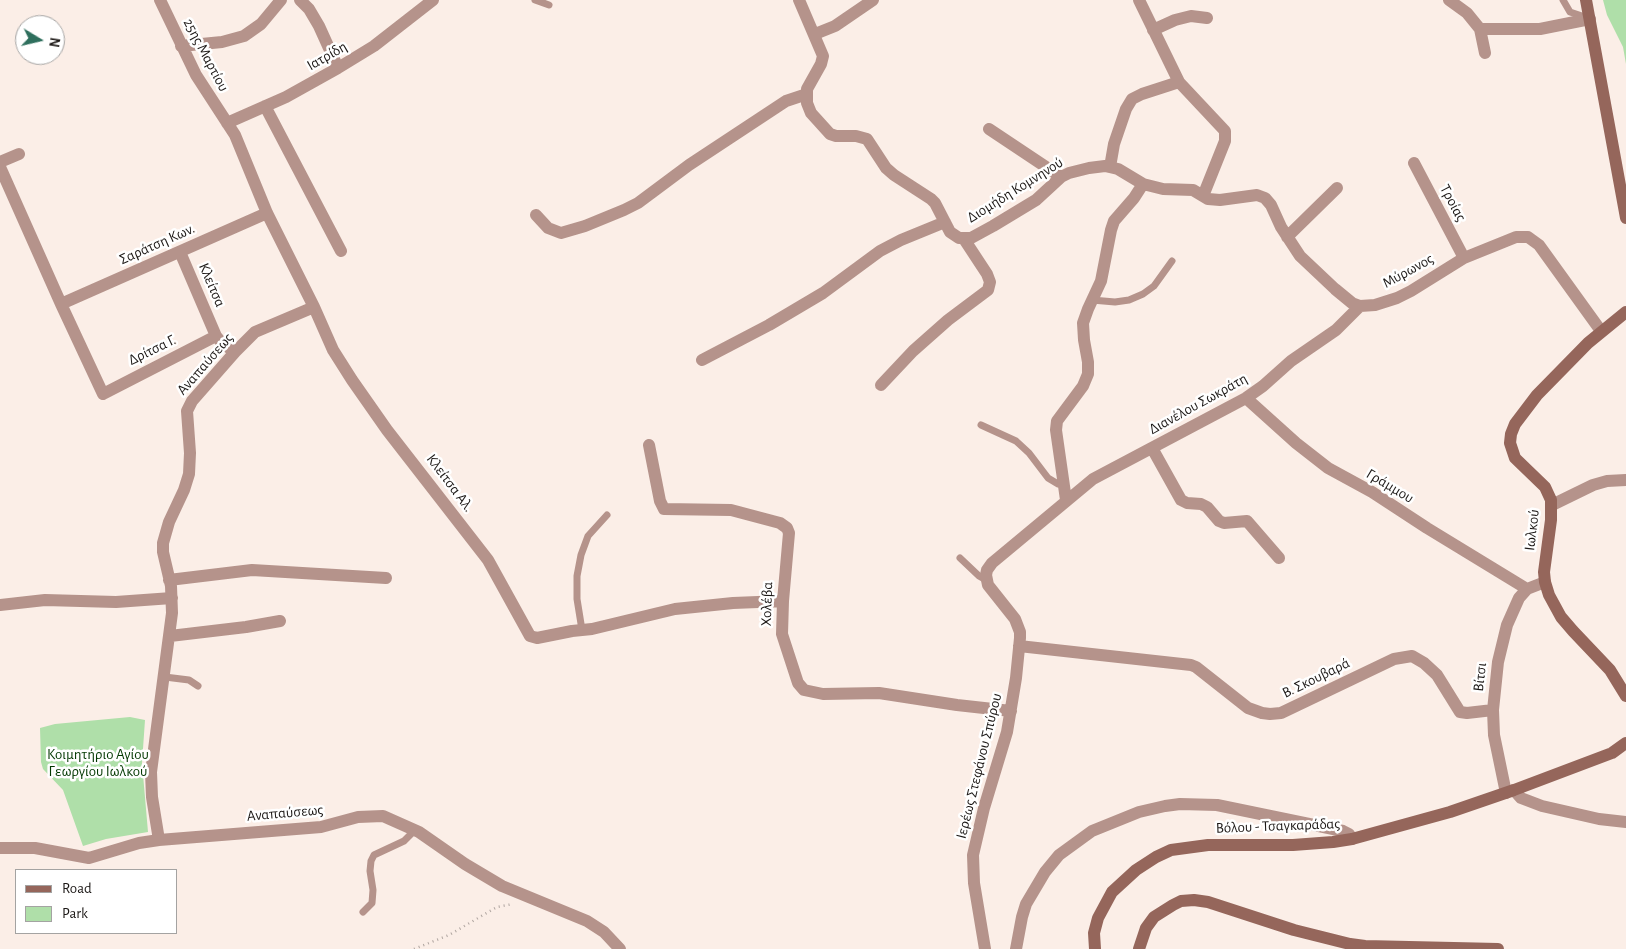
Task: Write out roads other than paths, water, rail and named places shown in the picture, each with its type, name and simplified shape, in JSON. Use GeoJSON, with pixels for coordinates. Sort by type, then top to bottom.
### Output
{"type":"FeatureCollection","features":[{"type":"Feature","properties":{"kind":"main road"},"geometry":{"type":"LineString","coordinates":[[1586,0],[1626,218]]}},
{"type":"Feature","properties":{"kind":"main road","name":"Ιωλκού"},"geometry":{"type":"LineString","coordinates":[[1626,312],[1576,354],[1537,395],[1519,418],[1511,434],[1510,443],[1512,454],[1519,463],[1546,487],[1552,505],[1544,572],[1549,596],[1561,617],[1610,670],[1626,696]]}},
{"type":"Feature","properties":{"kind":"main road"},"geometry":{"type":"LineString","coordinates":[[1510,792],[1612,753],[1626,743]]}},
{"type":"Feature","properties":{"kind":"main road","name":"Βόλου - Τσαγκαράδας"},"geometry":{"type":"LineString","coordinates":[[1095,949],[1094,933],[1096,923],[1109,896],[1127,876],[1163,853],[1180,848],[1199,846],[1313,844],[1352,839],[1450,812],[1510,792]]}},
{"type":"Feature","properties":{"kind":"main road"},"geometry":{"type":"LineString","coordinates":[[1139,949],[1146,928],[1154,917],[1172,905],[1194,900],[1216,904],[1294,930],[1350,944],[1498,949]]}},
{"type":"Feature","properties":{"kind":"street","name":"25ης Μαρτίου"},"geometry":{"type":"LineString","coordinates":[[160,0],[206,92],[227,123]]}},
{"type":"Feature","properties":{"kind":"street"},"geometry":{"type":"LineString","coordinates":[[182,46],[222,42],[244,36],[261,24],[281,0]]}},
{"type":"Feature","properties":{"kind":"street"},"geometry":{"type":"LineString","coordinates":[[300,0],[319,26],[338,68]]}},
{"type":"Feature","properties":{"kind":"street","name":"Ιατρίδη"},"geometry":{"type":"LineString","coordinates":[[227,123],[286,97],[338,68],[374,46],[433,0]]}},
{"type":"Feature","properties":{"kind":"street"},"geometry":{"type":"LineString","coordinates":[[536,216],[548,228],[562,233],[624,210],[638,203],[689,165],[773,109],[786,101],[807,94],[809,85],[822,59],[822,52],[799,0]]}},
{"type":"Feature","properties":{"kind":"street"},"geometry":{"type":"LineString","coordinates":[[815,34],[835,26],[874,0]]}},
{"type":"Feature","properties":{"kind":"street"},"geometry":{"type":"LineString","coordinates":[[1139,0],[1179,82],[1225,131],[1225,141],[1203,196]]}},
{"type":"Feature","properties":{"kind":"street"},"geometry":{"type":"LineString","coordinates":[[1449,0],[1467,13],[1480,29],[1485,54]]}},
{"type":"Feature","properties":{"kind":"street"},"geometry":{"type":"LineString","coordinates":[[1153,30],[1175,20],[1191,16],[1207,18]]}},
{"type":"Feature","properties":{"kind":"street"},"geometry":{"type":"LineString","coordinates":[[1480,29],[1540,29],[1590,18]]}},
{"type":"Feature","properties":{"kind":"street"},"geometry":{"type":"LineString","coordinates":[[1110,167],[1114,144],[1126,109],[1132,99],[1179,82]]}},
{"type":"Feature","properties":{"kind":"street","name":"Διομήδη Κομνηνού"},"geometry":{"type":"LineString","coordinates":[[807,94],[808,107],[816,120],[826,130],[836,136],[856,136],[867,139],[886,168],[901,181],[936,203],[954,236],[964,239],[976,236],[1036,200],[1069,173],[1089,168],[1110,167],[1121,170],[1143,184]]}},
{"type":"Feature","properties":{"kind":"street"},"geometry":{"type":"LineString","coordinates":[[265,106],[341,251]]}},
{"type":"Feature","properties":{"kind":"street","name":"Κλείτσα Αλ."},"geometry":{"type":"LineString","coordinates":[[227,123],[239,144],[267,212],[333,350],[387,430],[488,560],[530,636],[537,638],[582,630],[675,609],[734,603],[783,601]]}},
{"type":"Feature","properties":{"kind":"street"},"geometry":{"type":"LineString","coordinates":[[989,129],[1061,178]]}},
{"type":"Feature","properties":{"kind":"street"},"geometry":{"type":"LineString","coordinates":[[0,162],[19,154]]}},
{"type":"Feature","properties":{"kind":"street","name":"Τροίας"},"geometry":{"type":"LineString","coordinates":[[1414,163],[1464,258]]}},
{"type":"Feature","properties":{"kind":"street"},"geometry":{"type":"LineString","coordinates":[[0,167],[60,304]]}},
{"type":"Feature","properties":{"kind":"street"},"geometry":{"type":"LineString","coordinates":[[986,580],[986,575],[992,563],[1066,500],[1056,426],[1059,417],[1083,386],[1088,374],[1083,323],[1101,281],[1114,221],[1134,198],[1143,184],[1167,190],[1190,190],[1208,199],[1220,200],[1251,196],[1265,198],[1271,205],[1300,256],[1352,303],[1360,306]]}},
{"type":"Feature","properties":{"kind":"street"},"geometry":{"type":"LineString","coordinates":[[1288,237],[1337,188]]}},
{"type":"Feature","properties":{"kind":"street","name":"Σαράτση Κων."},"geometry":{"type":"LineString","coordinates":[[60,304],[267,212]]}},
{"type":"Feature","properties":{"kind":"street"},"geometry":{"type":"LineString","coordinates":[[702,360],[769,325],[822,293],[880,251],[945,222]]}},
{"type":"Feature","properties":{"kind":"street","name":"Μύρωνος"},"geometry":{"type":"LineString","coordinates":[[1360,306],[1375,305],[1405,294],[1464,258],[1516,237],[1524,236],[1532,238],[1538,244],[1601,332]]}},
{"type":"Feature","properties":{"kind":"street"},"geometry":{"type":"LineString","coordinates":[[881,385],[913,351],[948,320],[988,290],[990,282],[987,274],[964,239]]}},
{"type":"Feature","properties":{"kind":"street","name":"Κλείτσα"},"geometry":{"type":"LineString","coordinates":[[180,252],[216,336],[235,352]]}},
{"type":"Feature","properties":{"kind":"street","name":"Δρίτσα Γ."},"geometry":{"type":"LineString","coordinates":[[60,304],[103,394],[216,336]]}},
{"type":"Feature","properties":{"kind":"street","name":"Διανέλου Σωκράτη"},"geometry":{"type":"LineString","coordinates":[[1066,500],[1098,476],[1246,398],[1263,386],[1291,361],[1336,330],[1360,306]]}},
{"type":"Feature","properties":{"kind":"street","name":"Αναπαύσεως"},"geometry":{"type":"LineString","coordinates":[[314,307],[262,328],[250,336],[192,400],[187,411],[190,453],[189,474],[184,490],[169,522],[162,552],[172,598],[172,613],[151,772],[159,840],[321,827],[358,817],[383,816],[415,830],[465,864],[502,886],[587,921],[604,932],[620,949]]}},
{"type":"Feature","properties":{"kind":"street","name":"Γράμμου"},"geometry":{"type":"LineString","coordinates":[[1246,398],[1296,443],[1328,468],[1394,506],[1527,589]]}},
{"type":"Feature","properties":{"kind":"street","name":"Χολέβα"},"geometry":{"type":"LineString","coordinates":[[649,445],[660,501],[664,509],[730,510],[785,526],[789,533],[782,624],[784,640],[798,683],[804,690],[823,694],[879,693],[1011,711]]}},
{"type":"Feature","properties":{"kind":"street"},"geometry":{"type":"LineString","coordinates":[[1152,448],[1181,500],[1207,507],[1219,521],[1224,523],[1248,521],[1279,558]]}},
{"type":"Feature","properties":{"kind":"street"},"geometry":{"type":"LineString","coordinates":[[1552,505],[1598,484],[1626,480]]}},
{"type":"Feature","properties":{"kind":"street"},"geometry":{"type":"LineString","coordinates":[[169,580],[252,570],[386,578]]}},
{"type":"Feature","properties":{"kind":"street","name":"Ιερέως Στεφάνου Σπύρου"},"geometry":{"type":"LineString","coordinates":[[985,949],[974,883],[974,855],[982,817],[1002,752],[1011,711],[1020,632],[1015,619],[993,592],[986,580]]}},
{"type":"Feature","properties":{"kind":"street"},"geometry":{"type":"LineString","coordinates":[[1527,589],[1545,582]]}},
{"type":"Feature","properties":{"kind":"street","name":"Βίτσι"},"geometry":{"type":"LineString","coordinates":[[1510,792],[1496,750],[1493,710],[1496,672],[1504,635],[1516,604],[1527,589]]}},
{"type":"Feature","properties":{"kind":"street"},"geometry":{"type":"LineString","coordinates":[[0,605],[45,600],[116,602],[172,598]]}},
{"type":"Feature","properties":{"kind":"street"},"geometry":{"type":"LineString","coordinates":[[170,636],[280,621]]}},
{"type":"Feature","properties":{"kind":"street","name":"Β. Σκουβαρά"},"geometry":{"type":"LineString","coordinates":[[1019,646],[1190,665],[1196,667],[1248,708],[1270,714],[1281,713],[1394,659],[1412,656],[1424,663],[1437,675],[1460,712],[1493,710]]}},
{"type":"Feature","properties":{"kind":"street"},"geometry":{"type":"LineString","coordinates":[[1510,792],[1542,806],[1599,819],[1626,822]]}},
{"type":"Feature","properties":{"kind":"street"},"geometry":{"type":"LineString","coordinates":[[1016,949],[1026,904],[1045,872],[1059,855],[1092,831],[1140,812],[1180,804],[1217,805],[1343,831],[1349,834],[1352,839]]}},
{"type":"Feature","properties":{"kind":"street"},"geometry":{"type":"LineString","coordinates":[[0,848],[35,848],[88,858],[139,843],[159,840]]}},
{"type":"Feature","properties":{"kind":"lane"},"geometry":{"type":"LineString","coordinates":[[535,0],[549,5]]}},
{"type":"Feature","properties":{"kind":"lane"},"geometry":{"type":"LineString","coordinates":[[1563,0],[1567,10],[1573,14],[1590,18]]}},
{"type":"Feature","properties":{"kind":"lane"},"geometry":{"type":"LineString","coordinates":[[1092,300],[1115,302],[1130,300],[1143,294],[1154,286],[1172,261]]}},
{"type":"Feature","properties":{"kind":"lane"},"geometry":{"type":"LineString","coordinates":[[981,425],[1016,441],[1029,452],[1048,478],[1058,484],[1064,484]]}},
{"type":"Feature","properties":{"kind":"lane"},"geometry":{"type":"LineString","coordinates":[[582,630],[577,599],[577,576],[580,555],[588,536],[607,515]]}},
{"type":"Feature","properties":{"kind":"lane"},"geometry":{"type":"LineString","coordinates":[[960,558],[986,580]]}},
{"type":"Feature","properties":{"kind":"lane"},"geometry":{"type":"LineString","coordinates":[[165,677],[188,680],[198,686]]}},
{"type":"Feature","properties":{"kind":"lane"},"geometry":{"type":"LineString","coordinates":[[363,912],[372,903],[370,871],[374,855],[404,841],[415,830]]}},
{"type":"Feature","properties":{"kind":"park label","name":"Κοιμητήριο Αγίου Γεωργίου Ιωλκού"},"geometry":{"type":"Point","coordinates":[98,762]}}]}
